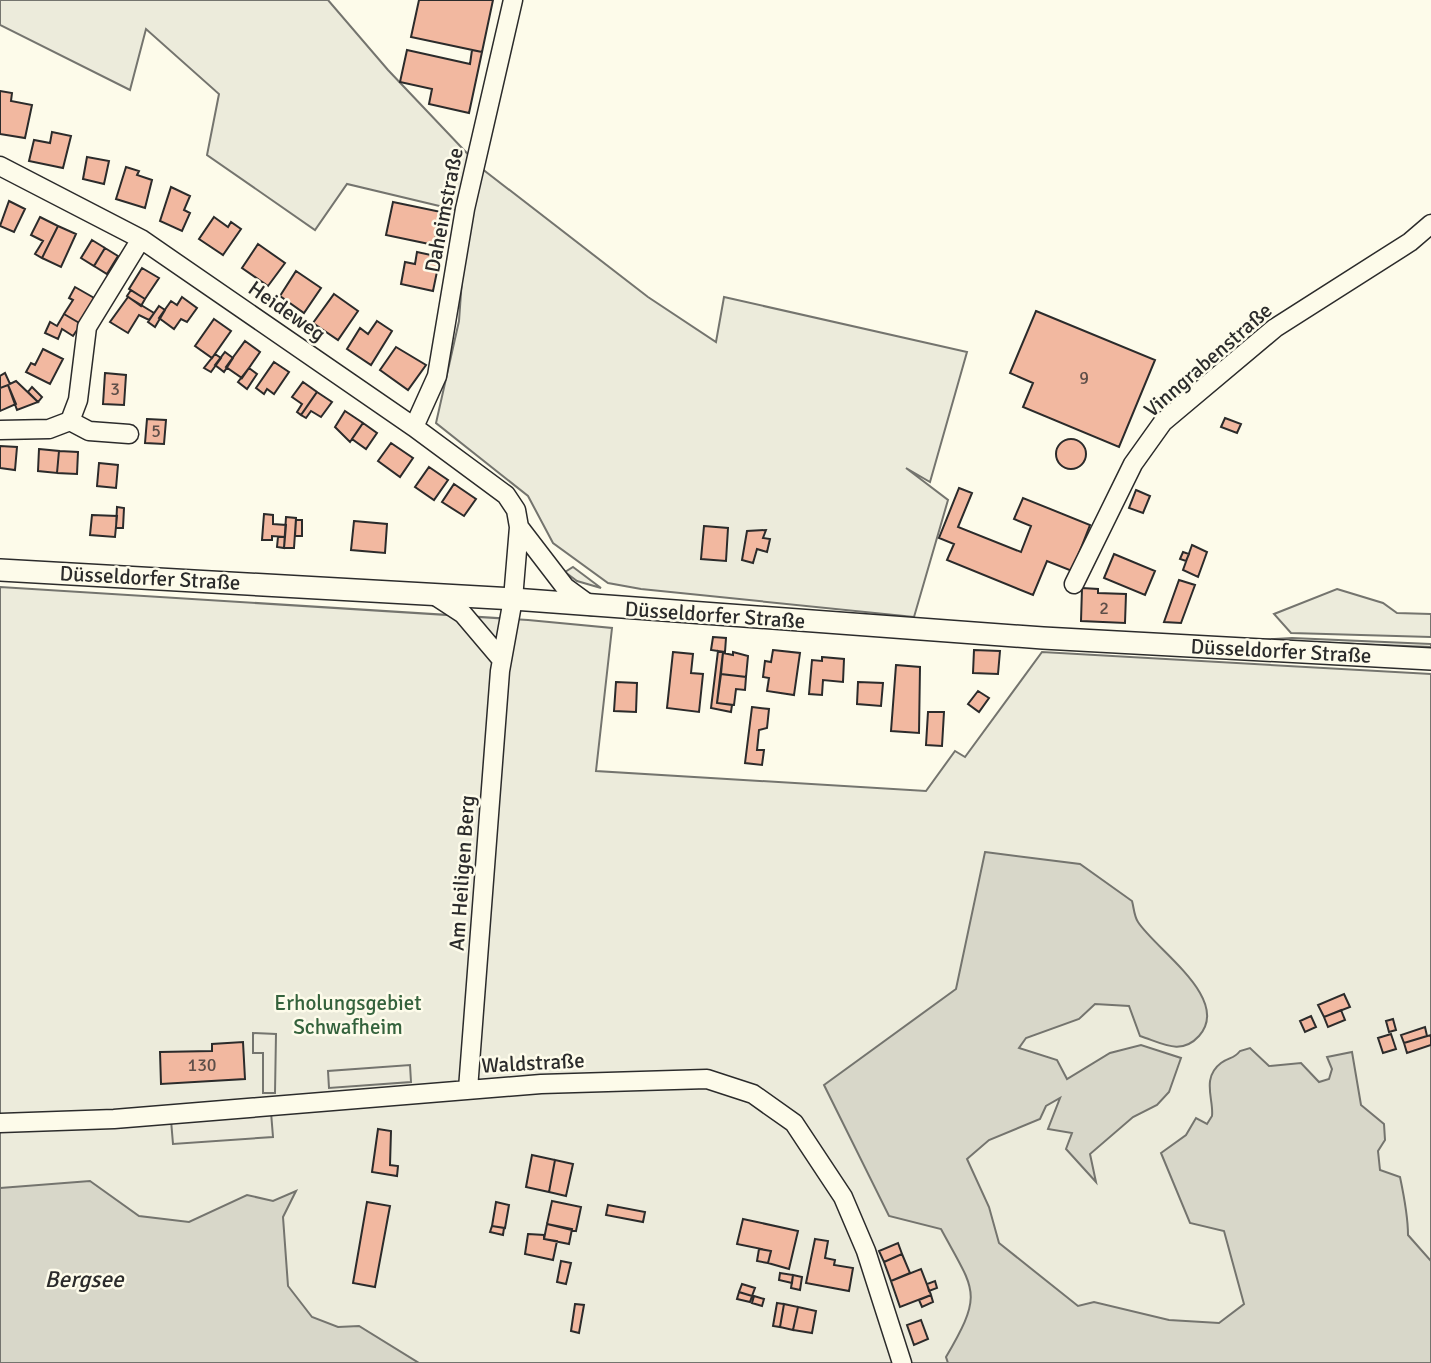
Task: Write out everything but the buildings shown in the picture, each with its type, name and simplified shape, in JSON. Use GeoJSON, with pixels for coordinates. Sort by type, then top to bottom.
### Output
{"type":"FeatureCollection","features":[{"type":"Feature","properties":{"kind":"main road","name":"Düsseldorfer Straße"},"geometry":{"type":"LineString","coordinates":[[0,570],[437,597],[513,599],[1031,638],[1431,659]]}},
{"type":"Feature","properties":{"kind":"street","name":"Daheimstraße"},"geometry":{"type":"LineString","coordinates":[[414,427],[437,376],[465,209],[513,0]]}},
{"type":"Feature","properties":{"kind":"street","name":"Heideweg"},"geometry":{"type":"LineString","coordinates":[[0,166],[141,239],[414,427],[506,495],[516,510],[519,527],[513,599]]}},
{"type":"Feature","properties":{"kind":"street","name":"Vinngrabenstraße"},"geometry":{"type":"LineString","coordinates":[[1074,584],[1133,464],[1163,422],[1275,328],[1410,243],[1431,224]]}},
{"type":"Feature","properties":{"kind":"street"},"geometry":{"type":"LineString","coordinates":[[0,430],[49,429],[70,421],[78,400],[88,327],[141,239]]}},
{"type":"Feature","properties":{"kind":"street"},"geometry":{"type":"LineString","coordinates":[[70,421],[89,431],[129,434]]}},
{"type":"Feature","properties":{"kind":"street","name":"Heideweg"},"geometry":{"type":"LineString","coordinates":[[519,527],[565,587],[591,606]]}},
{"type":"Feature","properties":{"kind":"street"},"geometry":{"type":"LineString","coordinates":[[437,597],[463,614],[502,660]]}},
{"type":"Feature","properties":{"kind":"street","name":"Am Heiligen Berg"},"geometry":{"type":"LineString","coordinates":[[468,1089],[502,660],[513,599]]}},
{"type":"Feature","properties":{"kind":"street","name":"Waldstraße"},"geometry":{"type":"LineString","coordinates":[[0,1123],[114,1119],[333,1103],[468,1089],[707,1079],[753,1094],[794,1123],[843,1197],[866,1251],[902,1363]]}},
{"type":"Feature","properties":{"kind":"green space"},"geometry":{"type":"Polygon","coordinates":[[[0,0],[328,0],[388,70],[481,168],[648,297],[716,342],[724,297],[967,352],[930,482],[906,468],[948,500],[914,617],[641,589],[608,583],[553,543],[528,496],[436,423],[459,321],[463,265],[473,214],[347,184],[315,230],[207,155],[219,94],[146,29],[130,90],[0,25],[0,0]]]}},
{"type":"Feature","properties":{"kind":"green space"},"geometry":{"type":"Polygon","coordinates":[[[573,567],[601,588],[577,581],[565,572],[573,567]]]}},
{"type":"Feature","properties":{"kind":"green space","name":"Erholungsgebiet Schwafheim"},"geometry":{"type":"Polygon","coordinates":[[[0,587],[528,620],[612,628],[596,771],[926,791],[955,751],[965,757],[1042,652],[1431,674],[1431,1363],[0,1363],[0,587]]]}},
{"type":"Feature","properties":{"kind":"green space"},"geometry":{"type":"Polygon","coordinates":[[[1337,589],[1383,603],[1397,613],[1431,614],[1431,637],[1291,633],[1274,614],[1337,589]]]}},
{"type":"Feature","properties":{"kind":"green space"},"geometry":{"type":"Polygon","coordinates":[[[1292,638],[1431,644],[1431,647],[1258,640],[1292,638]]]}},
{"type":"Feature","properties":{"kind":"shaded area"},"geometry":{"type":"Polygon","coordinates":[[[253,1033],[276,1034],[275,1093],[263,1093],[263,1053],[253,1053],[253,1033]]]}},
{"type":"Feature","properties":{"kind":"shaded area"},"geometry":{"type":"Polygon","coordinates":[[[410,1065],[411,1082],[329,1088],[328,1071],[410,1065]]]}},
{"type":"Feature","properties":{"kind":"shaded area"},"geometry":{"type":"Polygon","coordinates":[[[271,1112],[273,1137],[173,1144],[171,1120],[271,1112]]]}},
{"type":"Feature","properties":{"kind":"water"},"geometry":{"type":"Polygon","coordinates":[[[985,852],[1080,864],[1132,901],[1138,922],[1199,991],[1206,1007],[1207,1022],[1192,1042],[1178,1047],[1171,1046],[1140,1036],[1129,1006],[1095,1004],[1079,1019],[1026,1038],[1019,1048],[1057,1060],[1067,1079],[1110,1053],[1141,1045],[1181,1058],[1169,1092],[1157,1105],[1133,1117],[1090,1154],[1096,1182],[1066,1149],[1072,1133],[1048,1129],[1060,1098],[1046,1106],[1040,1119],[989,1140],[967,1159],[989,1207],[999,1243],[1078,1306],[1094,1302],[1169,1320],[1219,1323],[1244,1304],[1224,1231],[1190,1223],[1161,1153],[1186,1135],[1196,1118],[1207,1124],[1212,1116],[1211,1075],[1221,1063],[1240,1051],[1250,1048],[1269,1066],[1301,1063],[1319,1082],[1329,1079],[1332,1069],[1327,1057],[1352,1052],[1361,1105],[1384,1124],[1385,1140],[1378,1151],[1380,1170],[1400,1177],[1408,1235],[1431,1261],[1431,1363],[948,1363],[946,1357],[970,1305],[968,1280],[941,1229],[889,1216],[824,1085],[956,989],[985,852]]]}},
{"type":"Feature","properties":{"kind":"water","name":"Bergsee"},"geometry":{"type":"Polygon","coordinates":[[[90,1181],[139,1216],[189,1222],[247,1195],[273,1201],[296,1191],[283,1217],[288,1286],[312,1317],[338,1327],[359,1326],[419,1363],[0,1363],[0,1188],[90,1181]]]}}]}
